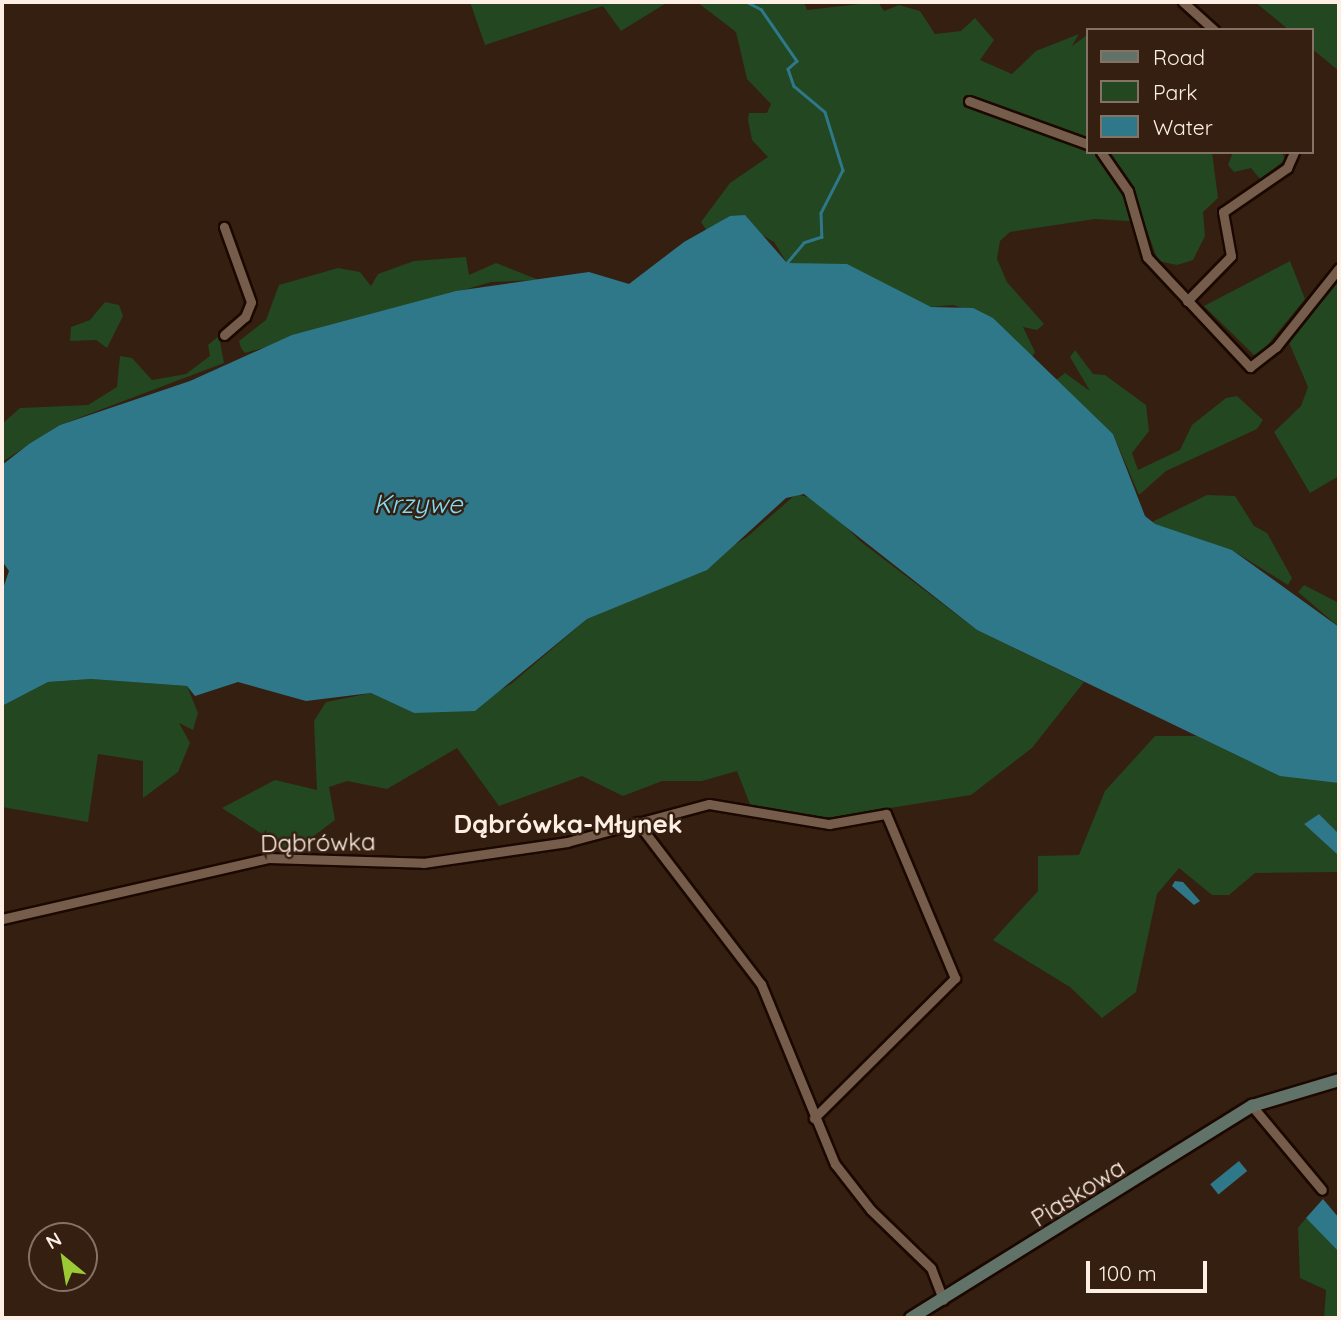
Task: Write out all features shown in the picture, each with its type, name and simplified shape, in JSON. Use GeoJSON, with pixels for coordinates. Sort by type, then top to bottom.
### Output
{"type":"FeatureCollection","features":[{"type":"Feature","properties":{"kind":"street"},"geometry":{"type":"LineString","coordinates":[[1184,2],[1212,28]]}},
{"type":"Feature","properties":{"kind":"street"},"geometry":{"type":"LineString","coordinates":[[968,101],[1086,144]]}},
{"type":"Feature","properties":{"kind":"street"},"geometry":{"type":"LineString","coordinates":[[1102,154],[1128,191],[1147,257],[1250,367],[1276,347],[1339,268]]}},
{"type":"Feature","properties":{"kind":"street"},"geometry":{"type":"LineString","coordinates":[[1187,301],[1231,256],[1223,212],[1287,168],[1293,154]]}},
{"type":"Feature","properties":{"kind":"street"},"geometry":{"type":"LineString","coordinates":[[223,335],[245,317],[251,302],[224,227]]}},
{"type":"Feature","properties":{"kind":"street","name":"Dąbrówka"},"geometry":{"type":"LineString","coordinates":[[2,919],[268,858],[423,863],[567,842],[709,804],[829,824],[886,814],[955,978],[814,1118]]}},
{"type":"Feature","properties":{"kind":"street"},"geometry":{"type":"LineString","coordinates":[[637,822],[761,985],[835,1164],[870,1210],[931,1268],[943,1300]]}},
{"type":"Feature","properties":{"kind":"street","name":"Piaskowa"},"geometry":{"type":"LineString","coordinates":[[911,1318],[1252,1106],[1265,1099],[1339,1080]]}},
{"type":"Feature","properties":{"kind":"street"},"geometry":{"type":"LineString","coordinates":[[1252,1106],[1322,1191]]}},
{"type":"Feature","properties":{"kind":"green space"},"geometry":{"type":"Polygon","coordinates":[[[470,2],[668,2],[621,31],[603,6],[485,45],[470,2]]]}},
{"type":"Feature","properties":{"kind":"green space"},"geometry":{"type":"Polygon","coordinates":[[[697,2],[804,2],[807,10],[878,2],[884,11],[899,5],[920,11],[935,34],[961,31],[975,18],[994,40],[980,60],[1012,74],[1036,51],[1079,34],[1072,46],[1086,36],[1086,154],[1212,154],[1218,198],[1203,212],[1205,236],[1193,260],[1177,265],[1158,261],[1144,222],[1095,219],[1010,232],[1000,241],[997,259],[1007,282],[1044,324],[1037,330],[1023,327],[1035,352],[1031,359],[993,318],[953,305],[931,307],[809,264],[787,263],[774,242],[730,216],[707,231],[701,222],[730,183],[768,157],[752,140],[748,120],[749,113],[767,113],[771,104],[747,79],[736,32],[697,2]]]}},
{"type":"Feature","properties":{"kind":"green space"},"geometry":{"type":"Polygon","coordinates":[[[1255,2],[1339,2],[1339,71],[1313,50],[1313,28],[1287,28],[1255,2]]]}},
{"type":"Feature","properties":{"kind":"green space"},"geometry":{"type":"Polygon","coordinates":[[[1232,154],[1283,154],[1285,160],[1260,179],[1251,168],[1234,172],[1228,165],[1232,154]]]}},
{"type":"Feature","properties":{"kind":"green space"},"geometry":{"type":"Polygon","coordinates":[[[466,257],[469,275],[496,263],[539,280],[491,282],[245,353],[241,348],[239,341],[266,320],[279,285],[338,268],[360,272],[371,286],[378,274],[414,261],[466,257]]]}},
{"type":"Feature","properties":{"kind":"green space"},"geometry":{"type":"Polygon","coordinates":[[[1290,261],[1305,299],[1257,358],[1204,306],[1290,261]]]}},
{"type":"Feature","properties":{"kind":"green space"},"geometry":{"type":"Polygon","coordinates":[[[1339,275],[1339,476],[1310,493],[1274,432],[1301,406],[1308,387],[1288,340],[1339,275]]]}},
{"type":"Feature","properties":{"kind":"green space"},"geometry":{"type":"Polygon","coordinates":[[[105,302],[119,305],[123,316],[107,348],[96,340],[70,341],[71,327],[90,320],[105,302]]]}},
{"type":"Feature","properties":{"kind":"green space"},"geometry":{"type":"Polygon","coordinates":[[[219,336],[224,363],[60,425],[2,462],[2,424],[20,408],[88,405],[117,387],[120,356],[132,358],[152,380],[186,374],[210,356],[208,345],[219,336]]]}},
{"type":"Feature","properties":{"kind":"green space"},"geometry":{"type":"Polygon","coordinates":[[[1075,350],[1093,374],[1105,375],[1146,405],[1149,431],[1132,453],[1138,470],[1180,450],[1192,425],[1226,398],[1237,396],[1263,420],[1257,429],[1166,471],[1139,495],[1113,434],[1056,380],[1065,373],[1090,391],[1070,357],[1075,350]]]}},
{"type":"Feature","properties":{"kind":"green space"},"geometry":{"type":"Polygon","coordinates":[[[796,494],[819,500],[860,541],[977,630],[1084,682],[1032,748],[971,795],[821,819],[751,807],[737,771],[702,781],[662,781],[623,796],[582,776],[499,806],[457,748],[387,789],[347,781],[329,787],[335,820],[307,841],[284,848],[222,808],[275,780],[317,790],[314,721],[326,702],[371,693],[414,713],[470,708],[511,684],[587,619],[665,587],[747,537],[796,494]]]}},
{"type":"Feature","properties":{"kind":"green space"},"geometry":{"type":"Polygon","coordinates":[[[1207,495],[1235,496],[1254,526],[1267,533],[1292,578],[1288,585],[1232,550],[1164,533],[1152,522],[1207,495]]]}},
{"type":"Feature","properties":{"kind":"green space"},"geometry":{"type":"Polygon","coordinates":[[[1304,585],[1339,603],[1339,627],[1298,592],[1304,585]]]}},
{"type":"Feature","properties":{"kind":"green space"},"geometry":{"type":"Polygon","coordinates":[[[91,679],[187,686],[198,713],[193,730],[179,723],[190,743],[178,772],[143,798],[143,761],[98,754],[88,822],[2,807],[2,706],[48,682],[91,679]]]}},
{"type":"Feature","properties":{"kind":"green space"},"geometry":{"type":"Polygon","coordinates":[[[1155,736],[1197,736],[1251,762],[1339,770],[1339,834],[1319,814],[1304,824],[1339,856],[1339,872],[1255,873],[1229,895],[1212,895],[1179,868],[1157,894],[1136,992],[1102,1018],[1070,987],[993,940],[1038,891],[1038,856],[1079,855],[1105,791],[1155,736]]]}},
{"type":"Feature","properties":{"kind":"green space"},"geometry":{"type":"Polygon","coordinates":[[[1306,1218],[1339,1252],[1339,1318],[1324,1318],[1326,1290],[1300,1278],[1298,1228],[1306,1218]]]}},
{"type":"Feature","properties":{"kind":"water","name":"Krzywe"},"geometry":{"type":"Polygon","coordinates":[[[745,215],[787,263],[847,264],[931,307],[973,308],[993,318],[1113,434],[1145,516],[1155,524],[1232,550],[1339,627],[1339,783],[1280,776],[977,630],[804,494],[786,498],[707,570],[587,619],[475,711],[414,713],[371,693],[306,701],[238,682],[195,696],[187,686],[91,679],[48,682],[2,706],[2,591],[9,571],[2,561],[2,465],[29,444],[60,425],[190,381],[292,335],[456,291],[589,272],[629,284],[684,242],[730,216],[745,215]]]}},
{"type":"Feature","properties":{"kind":"water"},"geometry":{"type":"Polygon","coordinates":[[[1319,814],[1339,834],[1339,856],[1304,824],[1319,814]]]}},
{"type":"Feature","properties":{"kind":"water"},"geometry":{"type":"Polygon","coordinates":[[[1175,881],[1183,882],[1200,901],[1194,905],[1172,886],[1175,881]]]}},
{"type":"Feature","properties":{"kind":"water"},"geometry":{"type":"Polygon","coordinates":[[[1239,1161],[1247,1171],[1218,1194],[1210,1184],[1239,1161]]]}},
{"type":"Feature","properties":{"kind":"water"},"geometry":{"type":"Polygon","coordinates":[[[1323,1199],[1339,1218],[1339,1252],[1306,1218],[1323,1199]]]}},
{"type":"Feature","properties":{"kind":"waterway"},"geometry":{"type":"LineString","coordinates":[[747,2],[761,9],[797,61],[788,69],[794,86],[825,112],[843,170],[821,213],[822,237],[804,243],[787,263]]}},
{"type":"Feature","properties":{"kind":"district","name":"Dąbrówka-Młynek"},"geometry":{"type":"Point","coordinates":[568,824]}}]}
